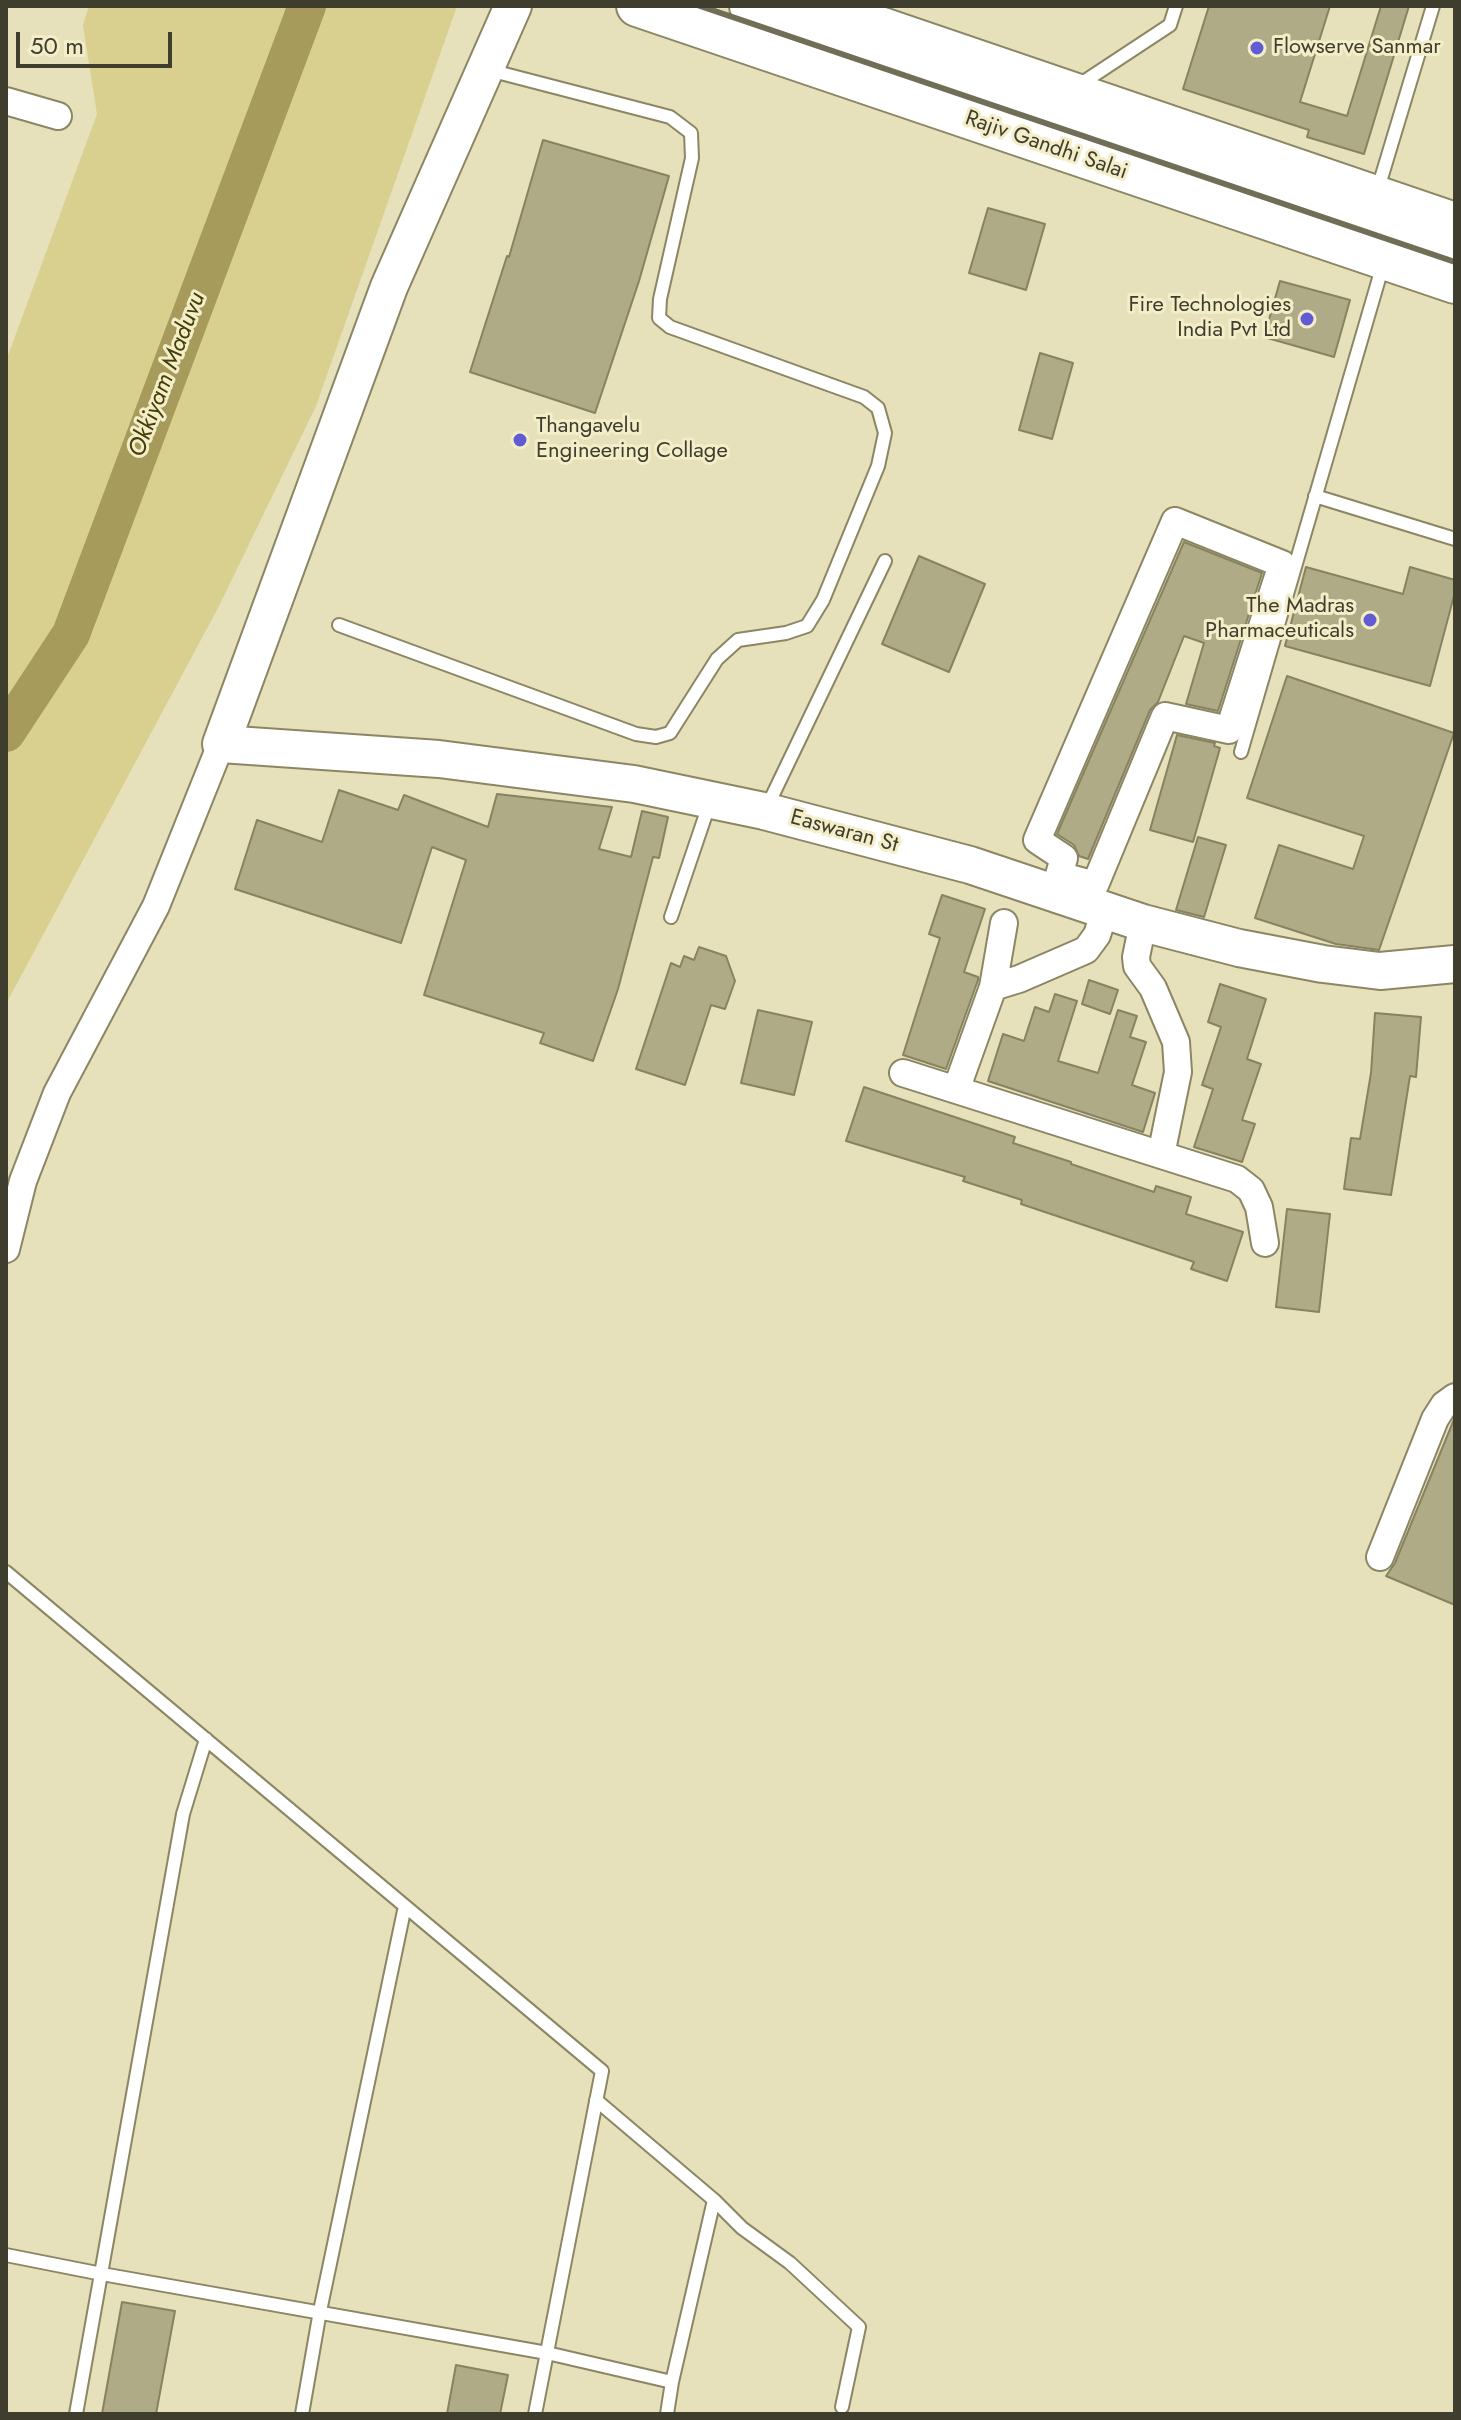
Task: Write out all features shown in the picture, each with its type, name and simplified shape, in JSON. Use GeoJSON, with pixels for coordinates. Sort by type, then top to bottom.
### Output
{"type":"FeatureCollection","features":[{"type":"Feature","properties":{"kind":"main road","name":"Rajiv Gandhi Salai"},"geometry":{"type":"LineString","coordinates":[[637,6],[1455,283]]}},
{"type":"Feature","properties":{"kind":"main road","name":"Rajiv Gandhi Salai"},"geometry":{"type":"LineString","coordinates":[[750,6],[1455,245]]}},
{"type":"Feature","properties":{"kind":"street"},"geometry":{"type":"LineString","coordinates":[[6,1249],[23,1181],[57,1093],[156,906],[221,744],[389,287],[513,6]]}},
{"type":"Feature","properties":{"kind":"street"},"geometry":{"type":"LineString","coordinates":[[624,6],[780,75],[1380,275],[1455,303]]}},
{"type":"Feature","properties":{"kind":"street"},"geometry":{"type":"LineString","coordinates":[[824,6],[1455,221]]}},
{"type":"Feature","properties":{"kind":"street"},"geometry":{"type":"LineString","coordinates":[[6,101],[58,116]]}},
{"type":"Feature","properties":{"kind":"street"},"geometry":{"type":"LineString","coordinates":[[993,987],[1086,950],[1097,935],[1089,898],[1165,716],[1229,730],[1282,564],[1175,521],[1037,840],[1064,858],[1059,875],[1089,898]]}},
{"type":"Feature","properties":{"kind":"street","name":"Easwaran St"},"geometry":{"type":"LineString","coordinates":[[221,744],[439,759],[634,784],[764,811],[970,865],[1089,898],[1143,923],[1239,948],[1380,971],[1455,964]]}},
{"type":"Feature","properties":{"kind":"street"},"geometry":{"type":"LineString","coordinates":[[956,1090],[993,987],[1004,923]]}},
{"type":"Feature","properties":{"kind":"street"},"geometry":{"type":"LineString","coordinates":[[1143,923],[1137,966],[1153,988],[1176,1042],[1178,1072],[1161,1155]]}},
{"type":"Feature","properties":{"kind":"street"},"geometry":{"type":"LineString","coordinates":[[903,1073],[1237,1179],[1251,1190],[1259,1207],[1265,1243]]}},
{"type":"Feature","properties":{"kind":"street"},"geometry":{"type":"LineString","coordinates":[[1380,1557],[1435,1419],[1444,1405],[1455,1397]]}},
{"type":"Feature","properties":{"kind":"lane"},"geometry":{"type":"LineString","coordinates":[[1069,91],[1170,25],[1176,6]]}},
{"type":"Feature","properties":{"kind":"lane"},"geometry":{"type":"LineString","coordinates":[[1376,195],[1433,6]]}},
{"type":"Feature","properties":{"kind":"lane"},"geometry":{"type":"LineString","coordinates":[[339,625],[636,734],[656,737],[670,733],[717,659],[738,640],[786,633],[807,626],[823,600],[878,466],[885,433],[878,408],[864,397],[670,327],[659,318],[660,299],[692,158],[691,133],[670,117],[485,69]]}},
{"type":"Feature","properties":{"kind":"lane"},"geometry":{"type":"LineString","coordinates":[[1241,752],[1380,275]]}},
{"type":"Feature","properties":{"kind":"lane"},"geometry":{"type":"LineString","coordinates":[[1315,496],[1455,539]]}},
{"type":"Feature","properties":{"kind":"lane"},"geometry":{"type":"LineString","coordinates":[[764,811],[885,561]]}},
{"type":"Feature","properties":{"kind":"lane"},"geometry":{"type":"LineString","coordinates":[[671,917],[711,799]]}},
{"type":"Feature","properties":{"kind":"lane"},"geometry":{"type":"LineString","coordinates":[[6,1572],[602,2071],[535,2414]]}},
{"type":"Feature","properties":{"kind":"lane"},"geometry":{"type":"LineString","coordinates":[[76,2414],[183,1814],[206,1739]]}},
{"type":"Feature","properties":{"kind":"lane"},"geometry":{"type":"LineString","coordinates":[[302,2414],[320,2311],[405,1906]]}},
{"type":"Feature","properties":{"kind":"lane"},"geometry":{"type":"LineString","coordinates":[[596,2100],[714,2200],[742,2228],[790,2263],[859,2327],[842,2407]]}},
{"type":"Feature","properties":{"kind":"lane"},"geometry":{"type":"LineString","coordinates":[[667,2414],[714,2200]]}},
{"type":"Feature","properties":{"kind":"lane"},"geometry":{"type":"LineString","coordinates":[[6,2255],[547,2353],[672,2382]]}},
{"type":"Feature","properties":{"kind":"shaded area"},"geometry":{"type":"Polygon","coordinates":[[[89,6],[457,6],[316,406],[219,606],[6,1004],[6,361],[97,114],[83,25],[89,6]]]}},
{"type":"Feature","properties":{"kind":"building","name":"Flowserve Sanmar"},"geometry":{"type":"Polygon","coordinates":[[[1209,6],[1330,6],[1300,102],[1347,116],[1381,6],[1409,6],[1364,154],[1307,137],[1309,130],[1183,89],[1209,6]]]}},
{"type":"Feature","properties":{"kind":"building"},"geometry":{"type":"Polygon","coordinates":[[[543,140],[669,176],[639,281],[595,413],[470,372],[509,257],[543,140]]]}},
{"type":"Feature","properties":{"kind":"building"},"geometry":{"type":"Polygon","coordinates":[[[988,208],[1045,224],[1026,290],[969,273],[988,208]]]}},
{"type":"Feature","properties":{"kind":"building","name":"Fire Technologies India Pvt Ltd"},"geometry":{"type":"Polygon","coordinates":[[[1280,281],[1350,300],[1334,357],[1264,337],[1280,281]]]}},
{"type":"Feature","properties":{"kind":"building"},"geometry":{"type":"Polygon","coordinates":[[[1040,353],[1073,363],[1052,439],[1019,430],[1040,353]]]}},
{"type":"Feature","properties":{"kind":"building"},"geometry":{"type":"Polygon","coordinates":[[[1184,542],[1262,573],[1218,711],[1186,704],[1204,643],[1184,636],[1088,859],[1079,856],[1074,845],[1057,834],[1184,542]]]}},
{"type":"Feature","properties":{"kind":"building"},"geometry":{"type":"Polygon","coordinates":[[[919,556],[985,584],[949,672],[882,644],[919,556]]]}},
{"type":"Feature","properties":{"kind":"building","name":"The Madras Pharmaceuticals"},"geometry":{"type":"Polygon","coordinates":[[[1306,567],[1403,594],[1410,567],[1455,580],[1455,592],[1430,686],[1285,646],[1306,567]]]}},
{"type":"Feature","properties":{"kind":"building"},"geometry":{"type":"Polygon","coordinates":[[[1287,676],[1454,733],[1379,950],[1336,944],[1255,918],[1279,845],[1353,869],[1364,836],[1247,798],[1287,676]]]}},
{"type":"Feature","properties":{"kind":"building"},"geometry":{"type":"Polygon","coordinates":[[[1177,735],[1215,743],[1214,746],[1220,748],[1193,842],[1150,830],[1177,735]]]}},
{"type":"Feature","properties":{"kind":"building"},"geometry":{"type":"Polygon","coordinates":[[[339,790],[398,810],[404,795],[488,827],[497,794],[612,807],[599,849],[631,857],[642,811],[668,817],[659,858],[653,857],[618,989],[593,1061],[540,1043],[544,1033],[424,995],[466,860],[432,847],[401,943],[235,889],[257,820],[322,842],[339,790]]]}},
{"type":"Feature","properties":{"kind":"building"},"geometry":{"type":"Polygon","coordinates":[[[1198,837],[1226,845],[1204,917],[1176,910],[1198,837]]]}},
{"type":"Feature","properties":{"kind":"building"},"geometry":{"type":"Polygon","coordinates":[[[942,895],[985,909],[964,972],[978,977],[978,980],[946,1069],[903,1055],[940,938],[929,934],[942,895]]]}},
{"type":"Feature","properties":{"kind":"building"},"geometry":{"type":"Polygon","coordinates":[[[699,947],[726,956],[735,981],[725,1009],[711,1005],[685,1085],[636,1069],[671,963],[680,967],[684,956],[694,960],[699,947]]]}},
{"type":"Feature","properties":{"kind":"building"},"geometry":{"type":"Polygon","coordinates":[[[1089,980],[1118,990],[1110,1014],[1082,1004],[1089,980]]]}},
{"type":"Feature","properties":{"kind":"building"},"geometry":{"type":"Polygon","coordinates":[[[1220,984],[1266,999],[1247,1059],[1261,1064],[1242,1120],[1255,1124],[1242,1162],[1194,1147],[1213,1089],[1202,1085],[1221,1027],[1208,1022],[1220,984]]]}},
{"type":"Feature","properties":{"kind":"building"},"geometry":{"type":"Polygon","coordinates":[[[1055,994],[1077,1001],[1058,1061],[1098,1073],[1118,1010],[1137,1016],[1130,1037],[1146,1042],[1132,1085],[1155,1093],[1143,1132],[988,1081],[1003,1034],[1024,1041],[1035,1007],[1049,1012],[1055,994]]]}},
{"type":"Feature","properties":{"kind":"building"},"geometry":{"type":"Polygon","coordinates":[[[758,1010],[812,1022],[794,1095],[741,1083],[758,1010]]]}},
{"type":"Feature","properties":{"kind":"building"},"geometry":{"type":"Polygon","coordinates":[[[1375,1013],[1421,1017],[1416,1077],[1410,1076],[1391,1195],[1344,1189],[1351,1138],[1360,1139],[1371,1073],[1375,1013]]]}},
{"type":"Feature","properties":{"kind":"building"},"geometry":{"type":"Polygon","coordinates":[[[864,1087],[1015,1137],[1013,1143],[1154,1192],[1156,1186],[1191,1197],[1186,1214],[1243,1232],[1227,1281],[1191,1269],[1194,1262],[1021,1204],[1022,1200],[963,1181],[965,1177],[846,1141],[864,1087]]]}},
{"type":"Feature","properties":{"kind":"building"},"geometry":{"type":"Polygon","coordinates":[[[1287,1209],[1330,1214],[1319,1312],[1276,1307],[1287,1209]]]}},
{"type":"Feature","properties":{"kind":"building"},"geometry":{"type":"Polygon","coordinates":[[[1455,1417],[1455,1605],[1386,1576],[1395,1563],[1455,1417]]]}},
{"type":"Feature","properties":{"kind":"building"},"geometry":{"type":"Polygon","coordinates":[[[122,2302],[175,2311],[156,2414],[102,2414],[122,2302]]]}},
{"type":"Feature","properties":{"kind":"building"},"geometry":{"type":"Polygon","coordinates":[[[456,2365],[508,2375],[500,2414],[447,2414],[456,2365]]]}},
{"type":"Feature","properties":{"kind":"waterway","name":"Okkiyam Maduvu"},"geometry":{"type":"LineString","coordinates":[[6,733],[71,634],[307,6]]}},
{"type":"Feature","properties":{"kind":"railway"},"geometry":{"type":"LineString","coordinates":[[700,6],[1455,262]]}},
{"type":"Feature","properties":{"kind":"place","name":"Flowserve Sanmar"},"geometry":{"type":"Point","coordinates":[1257,48]}},
{"type":"Feature","properties":{"kind":"place","name":"Fire Technologies India Pvt Ltd"},"geometry":{"type":"Point","coordinates":[1307,319]}},
{"type":"Feature","properties":{"kind":"place","name":"Thangavelu Engineering Collage"},"geometry":{"type":"Point","coordinates":[520,440]}},
{"type":"Feature","properties":{"kind":"place","name":"The Madras Pharmaceuticals"},"geometry":{"type":"Point","coordinates":[1370,620]}}]}
